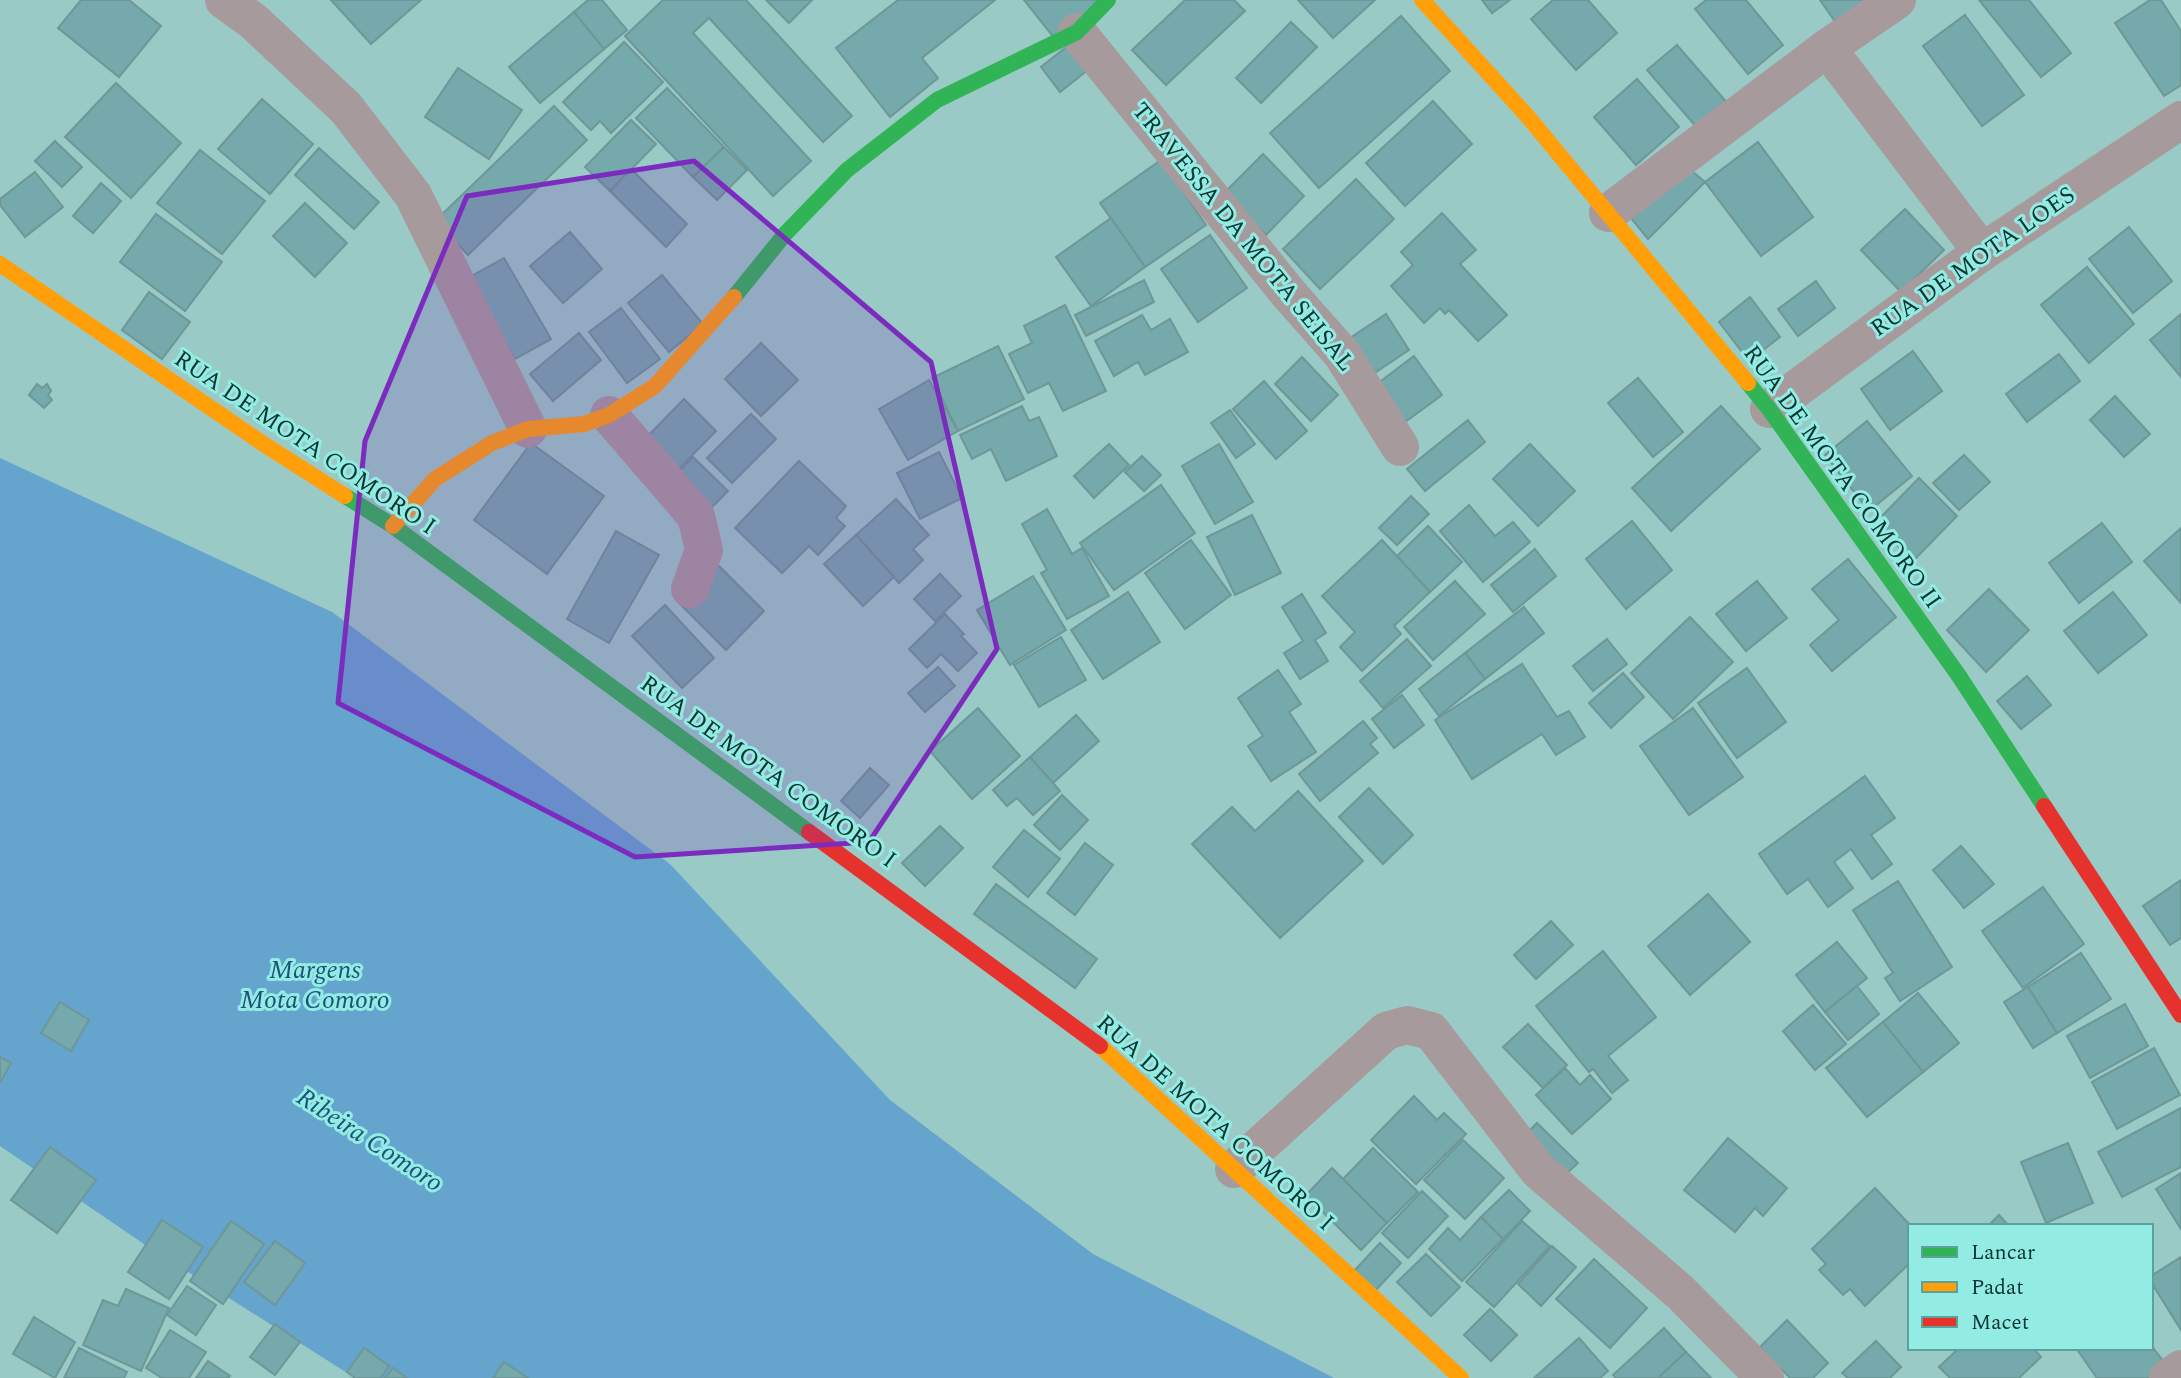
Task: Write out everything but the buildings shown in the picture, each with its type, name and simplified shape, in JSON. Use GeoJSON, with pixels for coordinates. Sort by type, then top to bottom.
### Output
{"type":"FeatureCollection","features":[{"type":"Feature","properties":{"kind":"street"},"geometry":{"type":"LineString","coordinates":[[225,0],[253,21],[346,108],[413,195],[528,429]]}},
{"type":"Feature","properties":{"kind":"street"},"geometry":{"type":"LineString","coordinates":[[393,526],[435,479],[492,443],[528,429],[584,424],[608,415],[655,386],[718,317],[785,234],[847,170],[937,100],[1077,32],[1108,0]]}},
{"type":"Feature","properties":{"kind":"street","name":"RUA DE MOTA COMORO II"},"geometry":{"type":"LineString","coordinates":[[1422,0],[1529,118],[1769,408],[1959,676],[2181,1015]]}},
{"type":"Feature","properties":{"kind":"street"},"geometry":{"type":"LineString","coordinates":[[1608,213],[1827,48],[1897,0]]}},
{"type":"Feature","properties":{"kind":"street","name":"TRAVESSA DA MOTA SEISAL"},"geometry":{"type":"LineString","coordinates":[[1077,32],[1289,294],[1342,354],[1400,447]]}},
{"type":"Feature","properties":{"kind":"street"},"geometry":{"type":"LineString","coordinates":[[1827,48],[1982,253]]}},
{"type":"Feature","properties":{"kind":"street","name":"RUA DE MOTA LOES"},"geometry":{"type":"LineString","coordinates":[[1769,408],[1982,253],[2181,120]]}},
{"type":"Feature","properties":{"kind":"street","name":"RUA DE MOTA COMORO I"},"geometry":{"type":"LineString","coordinates":[[0,264],[265,445],[393,526],[1110,1053],[1461,1378]]}},
{"type":"Feature","properties":{"kind":"street"},"geometry":{"type":"LineString","coordinates":[[608,415],[696,516],[704,550],[690,589]]}},
{"type":"Feature","properties":{"kind":"street"},"geometry":{"type":"LineString","coordinates":[[1234,1168],[1386,1031],[1406,1024],[1431,1031],[1538,1170],[1680,1292],[1765,1378]]}},
{"type":"Feature","properties":{"kind":"street"},"geometry":{"type":"LineString","coordinates":[[2168,1378],[2181,1369]]}},
{"type":"Feature","properties":{"kind":"highlighted area"},"geometry":{"type":"Polygon","coordinates":[[[694,161],[931,362],[997,649],[869,842],[635,857],[338,703],[365,441],[467,196],[694,161]]]}},
{"type":"Feature","properties":{"kind":"water","name":"Margens Mota Comoro"},"geometry":{"type":"Polygon","coordinates":[[[0,458],[332,612],[670,864],[890,1100],[1093,1254],[1334,1378],[355,1378],[144,1244],[0,1146],[0,458]]]}},
{"type":"Feature","properties":{"kind":"traffic: fast"},"geometry":{"type":"LineString","coordinates":[[734,297],[785,234],[847,170],[937,100],[1077,32],[1108,0]]}},
{"type":"Feature","properties":{"kind":"traffic: fast"},"geometry":{"type":"LineString","coordinates":[[1748,383],[1959,676],[2044,806]]}},
{"type":"Feature","properties":{"kind":"traffic: fast"},"geometry":{"type":"LineString","coordinates":[[345,496],[393,526],[809,832]]}},
{"type":"Feature","properties":{"kind":"traffic: slow"},"geometry":{"type":"LineString","coordinates":[[1422,0],[1529,118],[1748,383]]}},
{"type":"Feature","properties":{"kind":"traffic: slow"},"geometry":{"type":"LineString","coordinates":[[0,264],[265,445],[345,496]]}},
{"type":"Feature","properties":{"kind":"traffic: slow"},"geometry":{"type":"LineString","coordinates":[[393,526],[435,479],[492,443],[528,429],[584,424],[609,415],[655,386],[734,297]]}},
{"type":"Feature","properties":{"kind":"traffic: slow"},"geometry":{"type":"LineString","coordinates":[[1100,1046],[1461,1378]]}},
{"type":"Feature","properties":{"kind":"traffic: jam"},"geometry":{"type":"LineString","coordinates":[[2044,806],[2181,1015]]}},
{"type":"Feature","properties":{"kind":"traffic: jam"},"geometry":{"type":"LineString","coordinates":[[809,832],[1100,1046]]}},
{"type":"Feature","properties":{"kind":"water label","name":"Ribeira Comoro"},"geometry":{"type":"Point","coordinates":[370,1140]}}]}
